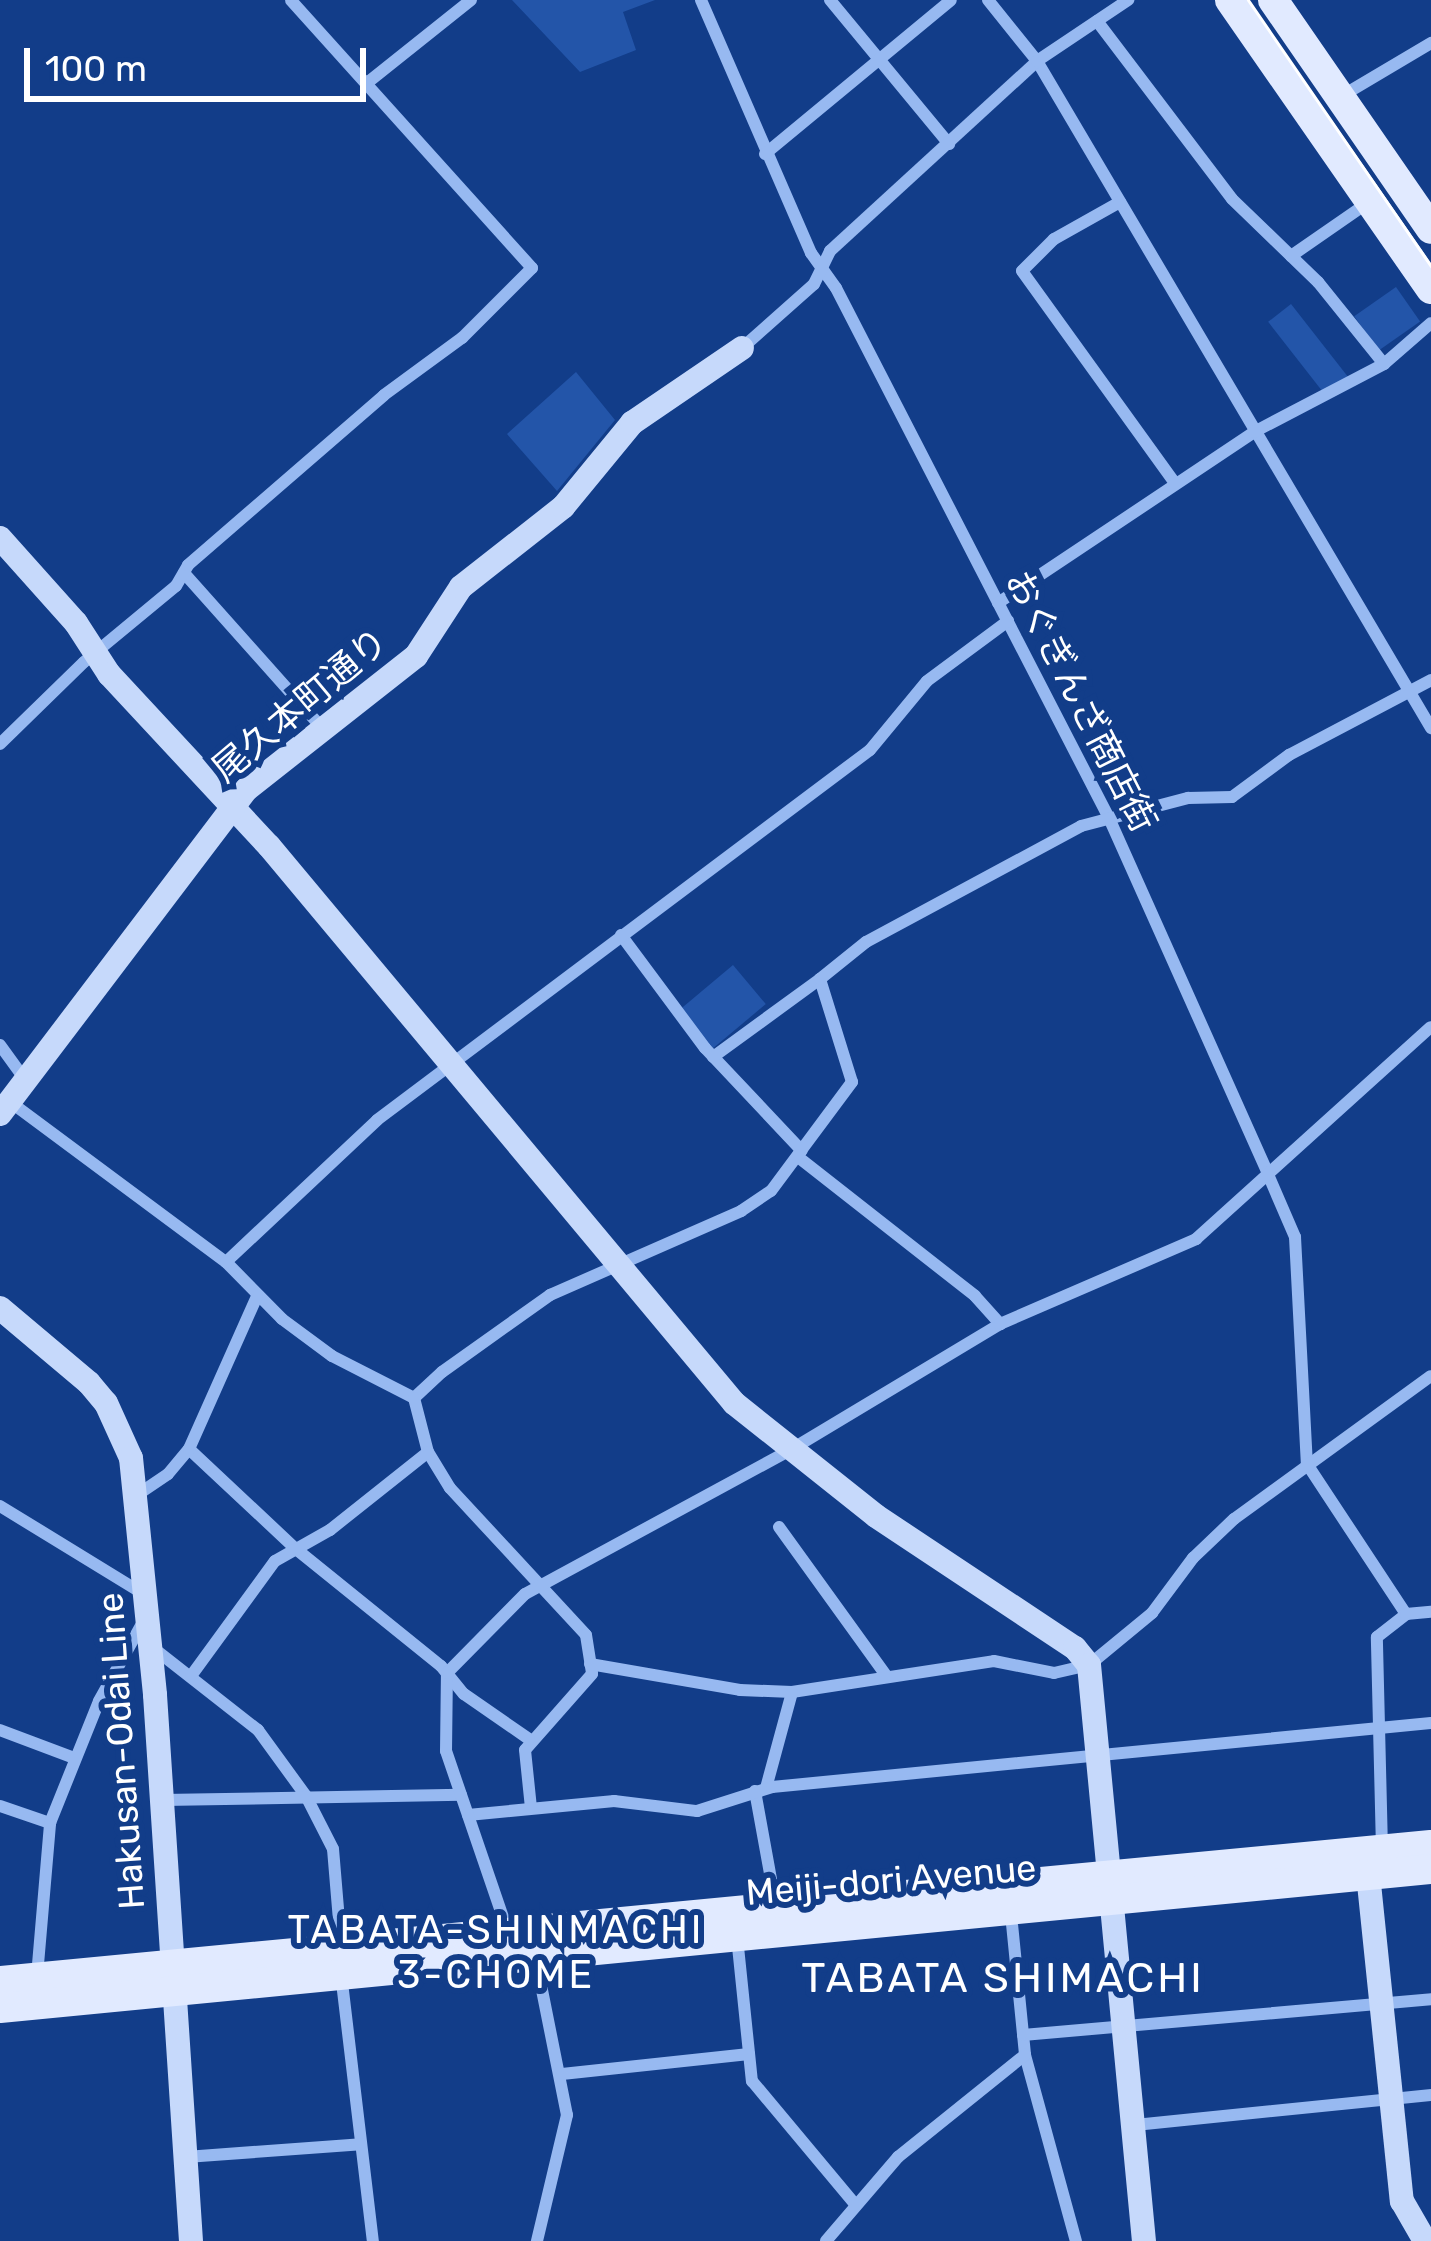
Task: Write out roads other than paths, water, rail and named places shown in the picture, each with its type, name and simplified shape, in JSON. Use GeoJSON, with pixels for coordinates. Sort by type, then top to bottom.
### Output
{"type":"FeatureCollection","features":[{"type":"Feature","properties":{"kind":"main road"},"geometry":{"type":"LineString","coordinates":[[1230,0],[1431,289]]}},
{"type":"Feature","properties":{"kind":"main road"},"geometry":{"type":"LineString","coordinates":[[1273,0],[1431,229]]}},
{"type":"Feature","properties":{"kind":"main road","name":"Meiji-dori Avenue"},"geometry":{"type":"LineString","coordinates":[[0,1981],[173,1975],[341,1959],[508,1933],[1375,1862],[1431,1845]]}},
{"type":"Feature","properties":{"kind":"main road","name":"Meiji-dori Avenue"},"geometry":{"type":"LineString","coordinates":[[1375,1862],[1431,1869]]}},
{"type":"Feature","properties":{"kind":"main road","name":"Meiji-dori Avenue"},"geometry":{"type":"LineString","coordinates":[[341,1959],[535,1953],[1011,1909],[1112,1886]]}},
{"type":"Feature","properties":{"kind":"main road","name":"Meiji-dori Avenue"},"geometry":{"type":"LineString","coordinates":[[0,2008],[173,1975]]}},
{"type":"Feature","properties":{"kind":"street"},"geometry":{"type":"LineString","coordinates":[[0,744],[94,653],[176,586],[184,572],[384,395],[462,338],[532,268],[291,0]]}},
{"type":"Feature","properties":{"kind":"street"},"geometry":{"type":"LineString","coordinates":[[367,83],[471,0]]}},
{"type":"Feature","properties":{"kind":"street","name":"おぐぎんざ商店街"},"geometry":{"type":"LineString","coordinates":[[700,0],[811,253],[824,266],[1109,818],[1295,1238],[1306,1464]]}},
{"type":"Feature","properties":{"kind":"street"},"geometry":{"type":"LineString","coordinates":[[830,0],[949,144]]}},
{"type":"Feature","properties":{"kind":"street"},"geometry":{"type":"LineString","coordinates":[[765,154],[951,0]]}},
{"type":"Feature","properties":{"kind":"street"},"geometry":{"type":"LineString","coordinates":[[988,0],[1037,61],[1431,728]]}},
{"type":"Feature","properties":{"kind":"street"},"geometry":{"type":"LineString","coordinates":[[742,348],[814,284],[830,250],[1037,61],[1128,0]]}},
{"type":"Feature","properties":{"kind":"street"},"geometry":{"type":"LineString","coordinates":[[1097,21],[1232,199],[1291,256],[1384,364]]}},
{"type":"Feature","properties":{"kind":"street"},"geometry":{"type":"LineString","coordinates":[[1340,98],[1431,43]]}},
{"type":"Feature","properties":{"kind":"street"},"geometry":{"type":"LineString","coordinates":[[1120,202],[1054,239],[1022,271],[1175,483]]}},
{"type":"Feature","properties":{"kind":"street"},"geometry":{"type":"LineString","coordinates":[[1291,256],[1370,202]]}},
{"type":"Feature","properties":{"kind":"street"},"geometry":{"type":"LineString","coordinates":[[998,603],[1254,432],[1384,364],[1431,323]]}},
{"type":"Feature","properties":{"kind":"street","name":"尾久本町通り"},"geometry":{"type":"LineString","coordinates":[[4,1107],[144,929],[232,806],[321,727],[416,656],[461,587],[563,507],[632,422],[742,348]]}},
{"type":"Feature","properties":{"kind":"street"},"geometry":{"type":"LineString","coordinates":[[0,538],[734,1403],[961,1577],[1075,1648],[1089,1665],[1144,2241]]}},
{"type":"Feature","properties":{"kind":"street"},"geometry":{"type":"LineString","coordinates":[[184,572],[321,727]]}},
{"type":"Feature","properties":{"kind":"street"},"geometry":{"type":"LineString","coordinates":[[226,1262],[323,1167],[450,1064],[870,750],[928,681],[1007,621]]}},
{"type":"Feature","properties":{"kind":"street"},"geometry":{"type":"LineString","coordinates":[[712,1057],[866,942],[1006,862],[1109,818],[1188,798],[1232,797],[1289,755],[1431,680]]}},
{"type":"Feature","properties":{"kind":"street"},"geometry":{"type":"LineString","coordinates":[[621,934],[712,1057],[800,1154],[975,1296],[1000,1324]]}},
{"type":"Feature","properties":{"kind":"street"},"geometry":{"type":"LineString","coordinates":[[414,1398],[442,1372],[550,1295],[741,1211],[771,1191],[852,1082],[820,979]]}},
{"type":"Feature","properties":{"kind":"street"},"geometry":{"type":"LineString","coordinates":[[508,1933],[446,1751],[447,1673],[537,1583],[792,1449],[1000,1324],[1196,1239],[1431,1027]]}},
{"type":"Feature","properties":{"kind":"street"},"geometry":{"type":"LineString","coordinates":[[0,1045],[24,1078]]}},
{"type":"Feature","properties":{"kind":"street"},"geometry":{"type":"LineString","coordinates":[[4,1107],[226,1262],[256,1296],[360,1374],[414,1398]]}},
{"type":"Feature","properties":{"kind":"street"},"geometry":{"type":"LineString","coordinates":[[137,1495],[169,1474],[190,1449],[256,1296]]}},
{"type":"Feature","properties":{"kind":"street","name":"Hakusan-Odai Line"},"geometry":{"type":"LineString","coordinates":[[0,1308],[106,1403],[130,1458],[148,1604],[191,2241]]}},
{"type":"Feature","properties":{"kind":"street"},"geometry":{"type":"LineString","coordinates":[[590,1664],[740,1690],[792,1692],[994,1661],[1054,1673],[1089,1665],[1153,1613],[1193,1558],[1234,1519],[1431,1376]]}},
{"type":"Feature","properties":{"kind":"street"},"geometry":{"type":"LineString","coordinates":[[414,1398],[428,1452],[475,1519],[586,1634],[592,1674],[529,1739],[525,1750],[531,1808]]}},
{"type":"Feature","properties":{"kind":"street"},"geometry":{"type":"LineString","coordinates":[[190,1449],[296,1549],[447,1673],[464,1694],[529,1739]]}},
{"type":"Feature","properties":{"kind":"street"},"geometry":{"type":"LineString","coordinates":[[191,1676],[275,1561],[372,1500],[428,1452]]}},
{"type":"Feature","properties":{"kind":"street"},"geometry":{"type":"LineString","coordinates":[[1306,1464],[1406,1614]]}},
{"type":"Feature","properties":{"kind":"street"},"geometry":{"type":"LineString","coordinates":[[0,1506],[148,1604],[74,1758],[50,1822],[37,1977]]}},
{"type":"Feature","properties":{"kind":"street"},"geometry":{"type":"LineString","coordinates":[[779,1527],[887,1677]]}},
{"type":"Feature","properties":{"kind":"street"},"geometry":{"type":"LineString","coordinates":[[1431,1612],[1406,1614],[1377,1637],[1375,1862],[1382,2004],[1402,2201],[1425,2241],[1431,2234]]}},
{"type":"Feature","properties":{"kind":"street"},"geometry":{"type":"LineString","coordinates":[[151,1646],[258,1730],[306,1796],[333,1849],[373,2241]]}},
{"type":"Feature","properties":{"kind":"street"},"geometry":{"type":"LineString","coordinates":[[776,1908],[760,1790],[792,1692]]}},
{"type":"Feature","properties":{"kind":"street"},"geometry":{"type":"LineString","coordinates":[[468,1815],[614,1801],[697,1810],[760,1790],[1431,1723]]}},
{"type":"Feature","properties":{"kind":"street"},"geometry":{"type":"LineString","coordinates":[[0,1730],[74,1758]]}},
{"type":"Feature","properties":{"kind":"street"},"geometry":{"type":"LineString","coordinates":[[162,1800],[461,1796]]}},
{"type":"Feature","properties":{"kind":"street"},"geometry":{"type":"LineString","coordinates":[[1,1808],[50,1822]]}},
{"type":"Feature","properties":{"kind":"street"},"geometry":{"type":"LineString","coordinates":[[1011,1909],[1025,2055],[1076,2241]]}},
{"type":"Feature","properties":{"kind":"street"},"geometry":{"type":"LineString","coordinates":[[736,1934],[752,2081],[855,2204]]}},
{"type":"Feature","properties":{"kind":"street"},"geometry":{"type":"LineString","coordinates":[[535,1953],[567,2115],[537,2241]]}},
{"type":"Feature","properties":{"kind":"street"},"geometry":{"type":"LineString","coordinates":[[1023,2035],[1125,2022],[1431,1999]]}},
{"type":"Feature","properties":{"kind":"street"},"geometry":{"type":"LineString","coordinates":[[562,2074],[749,2054]]}},
{"type":"Feature","properties":{"kind":"street"},"geometry":{"type":"LineString","coordinates":[[831,2239],[898,2157],[1025,2055]]}},
{"type":"Feature","properties":{"kind":"street"},"geometry":{"type":"LineString","coordinates":[[1135,2125],[1431,2096]]}},
{"type":"Feature","properties":{"kind":"street"},"geometry":{"type":"LineString","coordinates":[[187,2157],[361,2144]]}},
{"type":"Feature","properties":{"kind":"tram line"},"geometry":{"type":"LineString","coordinates":[[1248,0],[1431,266]]}},
{"type":"Feature","properties":{"kind":"district","name":"TABATA-SHINMACHI 3-CHOME"},"geometry":{"type":"Point","coordinates":[496,1954]}},
{"type":"Feature","properties":{"kind":"district","name":"TABATA SHIMACHI"},"geometry":{"type":"Point","coordinates":[1003,1978]}}]}
